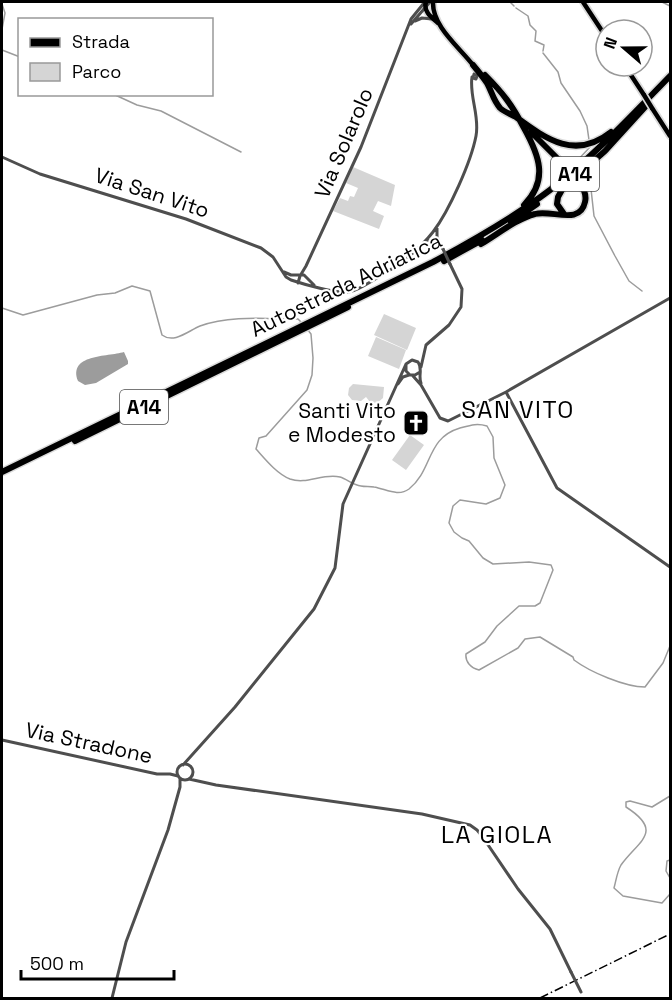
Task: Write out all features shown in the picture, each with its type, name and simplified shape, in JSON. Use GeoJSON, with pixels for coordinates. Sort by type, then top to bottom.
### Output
{"type":"FeatureCollection","features":[{"type":"Feature","properties":{"kind":"highway"},"geometry":{"type":"LineString","coordinates":[[474,65],[501,109],[560,143],[575,146],[588,145],[609,133],[669,80]]}},
{"type":"Feature","properties":{"kind":"highway"},"geometry":{"type":"LineString","coordinates":[[474,65],[510,101],[537,153],[539,173],[536,186],[531,197],[508,220]]}},
{"type":"Feature","properties":{"kind":"highway"},"geometry":{"type":"LineString","coordinates":[[474,78],[484,80]]}},
{"type":"Feature","properties":{"kind":"highway","name":"Autostrada Adriatica"},"geometry":{"type":"LineString","coordinates":[[2,475],[467,249],[521,216],[558,188],[649,107],[669,80]]}},
{"type":"Feature","properties":{"kind":"highway","name":"Autostrada Adriatica"},"geometry":{"type":"LineString","coordinates":[[339,310],[433,262],[508,220],[578,167],[669,80]]}},
{"type":"Feature","properties":{"kind":"highway"},"geometry":{"type":"LineString","coordinates":[[564,214],[557,204],[560,192],[649,107]]}},
{"type":"Feature","properties":{"kind":"highway"},"geometry":{"type":"LineString","coordinates":[[467,249],[531,215],[542,212],[574,215],[584,206],[585,193],[578,181],[522,123]]}},
{"type":"Feature","properties":{"kind":"main road"},"geometry":{"type":"LineString","coordinates":[[583,2],[594,19]]}},
{"type":"Feature","properties":{"kind":"main road"},"geometry":{"type":"LineString","coordinates":[[426,4],[434,18]]}},
{"type":"Feature","properties":{"kind":"main road"},"geometry":{"type":"LineString","coordinates":[[426,4],[434,18],[474,65]]}},
{"type":"Feature","properties":{"kind":"main road"},"geometry":{"type":"LineString","coordinates":[[633,78],[649,107],[670,136]]}},
{"type":"Feature","properties":{"kind":"street","name":"Via Solarolo"},"geometry":{"type":"LineString","coordinates":[[300,283],[301,274],[361,147],[407,30],[426,4]]}},
{"type":"Feature","properties":{"kind":"street","name":"Via Solarolo"},"geometry":{"type":"LineString","coordinates":[[407,30],[426,4]]}},
{"type":"Feature","properties":{"kind":"street"},"geometry":{"type":"LineString","coordinates":[[413,21],[434,18]]}},
{"type":"Feature","properties":{"kind":"street"},"geometry":{"type":"LineString","coordinates":[[474,65],[474,78]]}},
{"type":"Feature","properties":{"kind":"street","name":"Via San Vito"},"geometry":{"type":"LineString","coordinates":[[2,157],[40,174],[186,219],[243,240],[270,254],[288,279],[337,292],[354,291],[391,270],[426,240],[438,225],[465,171],[476,136],[476,112],[472,87],[474,78]]}},
{"type":"Feature","properties":{"kind":"street"},"geometry":{"type":"LineString","coordinates":[[112,999],[126,942],[168,830],[180,786],[178,769],[235,707],[322,596],[335,568],[340,541],[342,508],[406,364],[420,360],[429,341],[452,322],[461,307],[462,289],[439,242],[438,225]]}},
{"type":"Feature","properties":{"kind":"street"},"geometry":{"type":"LineString","coordinates":[[426,240],[439,242]]}},
{"type":"Feature","properties":{"kind":"street","name":"Via Solarolo"},"geometry":{"type":"LineString","coordinates":[[306,266],[306,277]]}},
{"type":"Feature","properties":{"kind":"street"},"geometry":{"type":"LineString","coordinates":[[283,272],[291,275],[301,274],[315,286]]}},
{"type":"Feature","properties":{"kind":"street"},"geometry":{"type":"LineString","coordinates":[[300,283],[306,277]]}},
{"type":"Feature","properties":{"kind":"street"},"geometry":{"type":"LineString","coordinates":[[406,364],[406,371],[421,385],[444,421],[458,417],[506,392],[670,298]]}},
{"type":"Feature","properties":{"kind":"street"},"geometry":{"type":"LineString","coordinates":[[421,385],[420,372],[424,353]]}},
{"type":"Feature","properties":{"kind":"street"},"geometry":{"type":"LineString","coordinates":[[416,361],[421,367]]}},
{"type":"Feature","properties":{"kind":"street"},"geometry":{"type":"LineString","coordinates":[[397,385],[403,377],[420,372]]}},
{"type":"Feature","properties":{"kind":"street"},"geometry":{"type":"LineString","coordinates":[[506,392],[557,488],[670,567]]}},
{"type":"Feature","properties":{"kind":"street","name":"Via Stradone"},"geometry":{"type":"LineString","coordinates":[[2,740],[179,777]]}},
{"type":"Feature","properties":{"kind":"street"},"geometry":{"type":"LineString","coordinates":[[191,757],[190,767],[198,781]]}},
{"type":"Feature","properties":{"kind":"street"},"geometry":{"type":"LineString","coordinates":[[183,765],[190,767]]}},
{"type":"Feature","properties":{"kind":"street","name":"Via Stradone"},"geometry":{"type":"LineString","coordinates":[[170,774],[178,769]]}},
{"type":"Feature","properties":{"kind":"street"},"geometry":{"type":"LineString","coordinates":[[180,786],[192,772]]}},
{"type":"Feature","properties":{"kind":"street"},"geometry":{"type":"LineString","coordinates":[[179,777],[216,785],[410,812],[470,825],[482,836],[518,889],[550,929],[584,999]]}},
{"type":"Feature","properties":{"kind":"green space"},"geometry":{"type":"Polygon","coordinates":[[[353,167],[395,185],[391,206],[378,201],[373,211],[384,216],[379,229],[333,211],[340,198],[348,201],[350,196],[354,197],[358,188],[346,183],[353,167]]]}},
{"type":"Feature","properties":{"kind":"green space"},"geometry":{"type":"Polygon","coordinates":[[[384,314],[416,328],[407,350],[374,335],[384,314]]]}},
{"type":"Feature","properties":{"kind":"green space"},"geometry":{"type":"Polygon","coordinates":[[[376,337],[406,350],[399,369],[368,356],[376,337]]]}},
{"type":"Feature","properties":{"kind":"green space"},"geometry":{"type":"Polygon","coordinates":[[[353,384],[384,387],[383,398],[377,403],[370,402],[366,397],[361,401],[352,400],[348,395],[349,388],[353,384]]]}},
{"type":"Feature","properties":{"kind":"green space"},"geometry":{"type":"Polygon","coordinates":[[[410,435],[424,445],[406,470],[392,460],[410,435]]]}},
{"type":"Feature","properties":{"kind":"shaded area"},"geometry":{"type":"Polygon","coordinates":[[[124,352],[128,364],[96,383],[85,385],[78,381],[76,372],[84,361],[124,352]]]}},
{"type":"Feature","properties":{"kind":"waterway"},"geometry":{"type":"LineString","coordinates":[[510,2],[514,6]]}},
{"type":"Feature","properties":{"kind":"waterway"},"geometry":{"type":"LineString","coordinates":[[662,2],[670,6]]}},
{"type":"Feature","properties":{"kind":"waterway"},"geometry":{"type":"LineString","coordinates":[[2,4],[5,13],[2,29]]}},
{"type":"Feature","properties":{"kind":"waterway"},"geometry":{"type":"LineString","coordinates":[[516,8],[528,16],[530,25],[536,31],[535,41],[544,45],[543,51]]}},
{"type":"Feature","properties":{"kind":"waterway"},"geometry":{"type":"LineString","coordinates":[[2,50],[18,56]]}},
{"type":"Feature","properties":{"kind":"waterway"},"geometry":{"type":"LineString","coordinates":[[543,53],[558,72],[561,83],[580,111],[587,126],[589,140]]}},
{"type":"Feature","properties":{"kind":"waterway"},"geometry":{"type":"LineString","coordinates":[[117,96],[137,105],[161,111],[241,152]]}},
{"type":"Feature","properties":{"kind":"waterway"},"geometry":{"type":"LineString","coordinates":[[572,166],[591,146]]}},
{"type":"Feature","properties":{"kind":"waterway"},"geometry":{"type":"LineString","coordinates":[[582,176],[591,189],[594,216],[629,281],[642,291]]}},
{"type":"Feature","properties":{"kind":"waterway"},"geometry":{"type":"LineString","coordinates":[[2,308],[23,315],[97,295],[115,293],[132,286],[150,291],[162,335],[171,338],[181,336],[200,326],[224,320],[298,319],[302,323]]}},
{"type":"Feature","properties":{"kind":"waterway"},"geometry":{"type":"LineString","coordinates":[[307,329],[311,334],[313,358],[312,375],[307,390],[266,436],[259,438],[256,449],[271,466],[285,477],[302,481],[333,476],[358,485],[401,492],[409,489],[417,481],[435,447],[449,433],[467,426],[480,425],[487,426],[493,437],[494,458],[505,485],[500,498],[486,504],[460,500],[453,506],[449,523],[454,532],[469,541],[483,558],[493,564],[529,562],[551,565],[553,570],[540,603],[535,606],[519,606],[497,626],[485,642],[466,654],[466,660],[471,666],[479,670],[518,648],[525,639],[540,637],[598,674],[618,682],[645,687],[663,663],[670,646]]}},
{"type":"Feature","properties":{"kind":"waterway"},"geometry":{"type":"LineString","coordinates":[[670,796],[652,807],[626,802],[626,807],[638,816],[646,830],[640,843],[621,865],[614,888],[623,896],[662,903],[670,894]]}},
{"type":"Feature","properties":{"kind":"waterway"},"geometry":{"type":"LineString","coordinates":[[670,860],[667,861],[666,871],[670,878]]}},
{"type":"Feature","properties":{"kind":"railway"},"geometry":{"type":"LineString","coordinates":[[540,998],[670,934]]}},
{"type":"Feature","properties":{"kind":"place","name":"Santi Vito e Modesto"},"geometry":{"type":"Point","coordinates":[416,423]}},
{"type":"Feature","properties":{"kind":"district","name":"SAN VITO"},"geometry":{"type":"Point","coordinates":[518,410]}},
{"type":"Feature","properties":{"kind":"district","name":"LA GIOLA"},"geometry":{"type":"Point","coordinates":[497,835]}}]}
